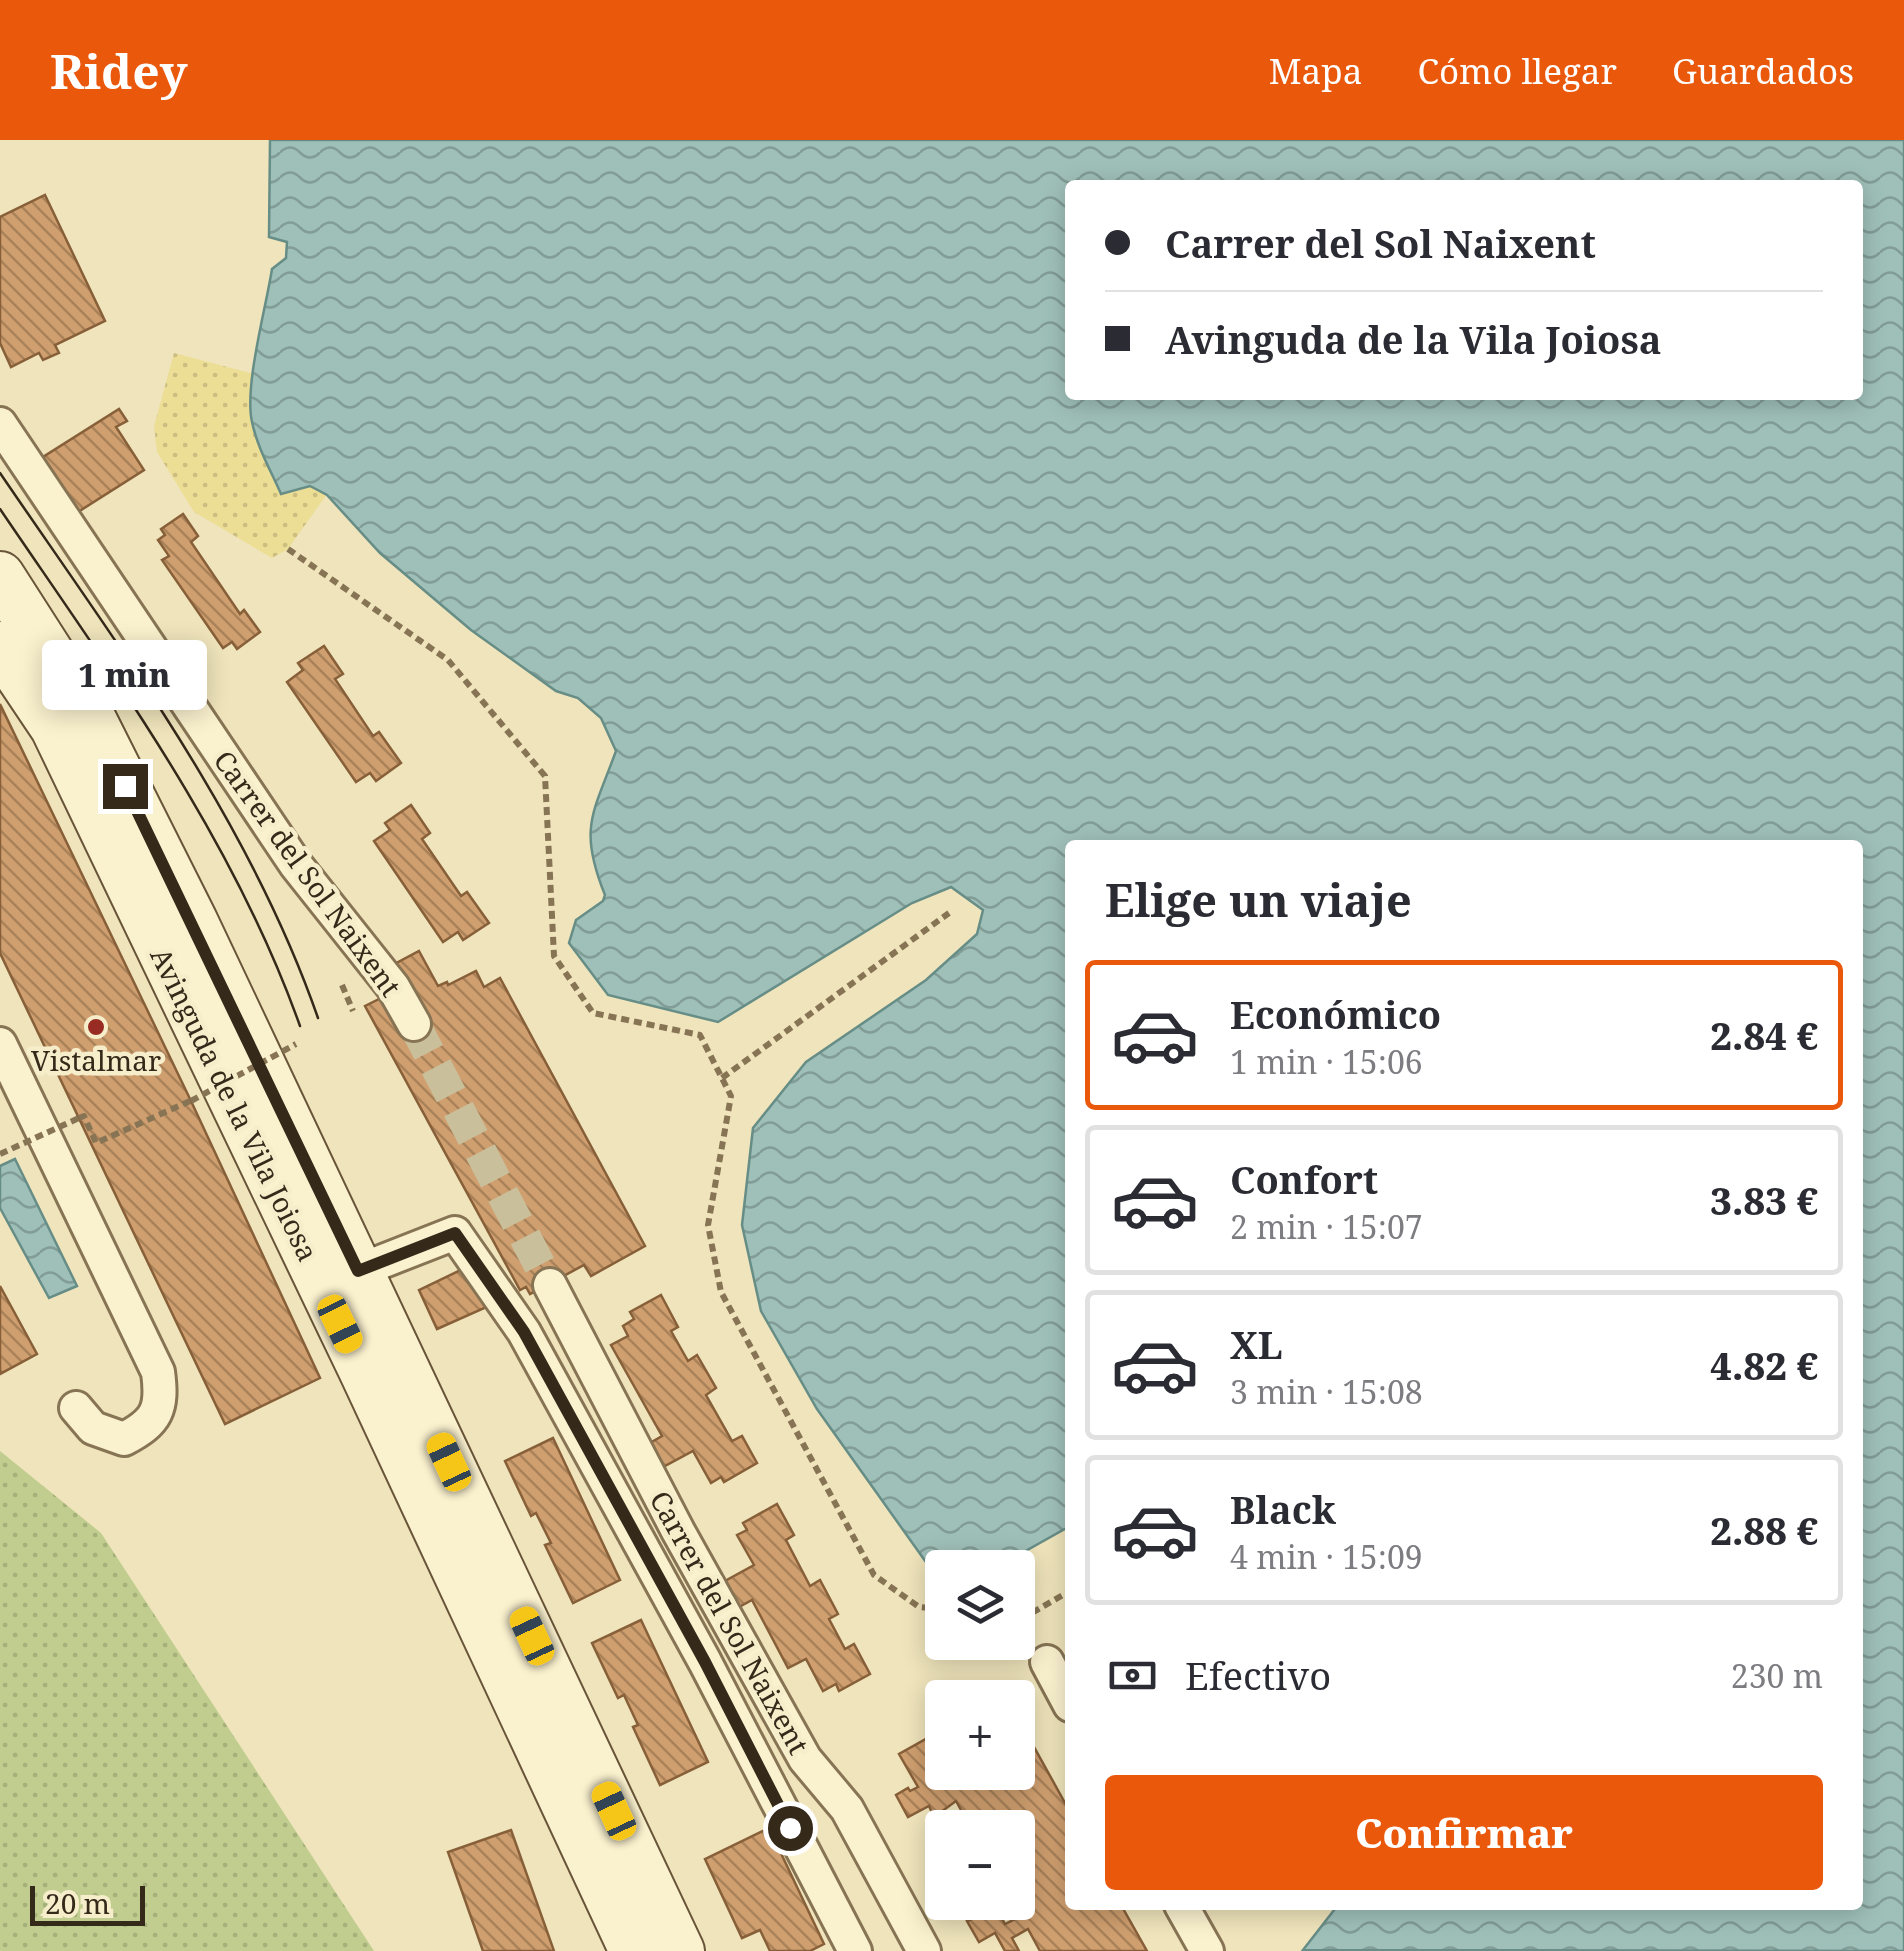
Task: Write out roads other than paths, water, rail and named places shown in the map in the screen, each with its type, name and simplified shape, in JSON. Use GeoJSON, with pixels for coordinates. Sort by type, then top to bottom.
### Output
{"type":"FeatureCollection","features":[{"type":"Feature","properties":{"kind":"main road","name":"Avinguda de la Vila Joiosa"},"geometry":{"type":"LineString","coordinates":[[0,576],[91,718],[193,922],[344,1285],[634,1951]]}},
{"type":"Feature","properties":{"kind":"main road","name":"Avinguda de la Vila Joiosa"},"geometry":{"type":"LineString","coordinates":[[0,646],[55,728],[344,1285],[680,1951]]}},
{"type":"Feature","properties":{"kind":"street","name":"Carrer del Sol Naixent"},"geometry":{"type":"LineString","coordinates":[[0,424],[296,865],[393,987],[414,1024]]}},
{"type":"Feature","properties":{"kind":"street"},"geometry":{"type":"LineString","coordinates":[[0,1044],[158,1372],[162,1400],[146,1428],[124,1439],[93,1428],[76,1408]]}},
{"type":"Feature","properties":{"kind":"street","name":"Carrer del Sol Naixent"},"geometry":{"type":"LineString","coordinates":[[344,1285],[455,1233],[524,1332],[705,1662],[855,1951]]}},
{"type":"Feature","properties":{"kind":"street","name":"Carrer del Sol Naixent"},"geometry":{"type":"LineString","coordinates":[[550,1285],[678,1532],[805,1760],[847,1809],[924,1951]]}},
{"type":"Feature","properties":{"kind":"street"},"geometry":{"type":"LineString","coordinates":[[1046,1662],[1065,1695]]}},
{"type":"Feature","properties":{"kind":"street"},"geometry":{"type":"LineString","coordinates":[[1184,1910],[1207,1951]]}},
{"type":"Feature","properties":{"kind":"water"},"geometry":{"type":"Polygon","coordinates":[[[270,140],[1904,140],[1904,1951],[1303,1950],[1334,1910],[1863,1910],[1863,840],[1065,840],[1065,1529],[1027,1550],[925,1550],[925,1561],[817,1409],[761,1311],[742,1225],[753,1128],[806,1062],[926,980],[977,934],[983,910],[951,887],[912,903],[718,1022],[608,995],[569,943],[576,920],[603,901],[605,895],[592,853],[592,822],[616,751],[601,718],[578,698],[556,691],[471,630],[380,553],[327,495],[310,486],[281,494],[257,441],[250,407],[253,368],[272,269],[286,258],[287,242],[269,237],[270,140]]]}},
{"type":"Feature","properties":{"kind":"water"},"geometry":{"type":"Polygon","coordinates":[[[15,1159],[77,1286],[49,1298],[0,1208],[0,1166],[15,1159]]]}},
{"type":"Feature","properties":{"kind":"tunnel"},"geometry":{"type":"LineString","coordinates":[[414,1024],[550,1285]]}},
{"type":"Feature","properties":{"kind":"tram line"},"geometry":{"type":"LineString","coordinates":[[0,473],[134,669],[218,804],[256,873],[318,1018]]}},
{"type":"Feature","properties":{"kind":"tram line"},"geometry":{"type":"LineString","coordinates":[[0,509],[126,695],[205,823],[241,889],[300,1026]]}},
{"type":"Feature","properties":{"kind":"place","name":"Vistalmar"},"geometry":{"type":"Point","coordinates":[96,1027]}}]}
